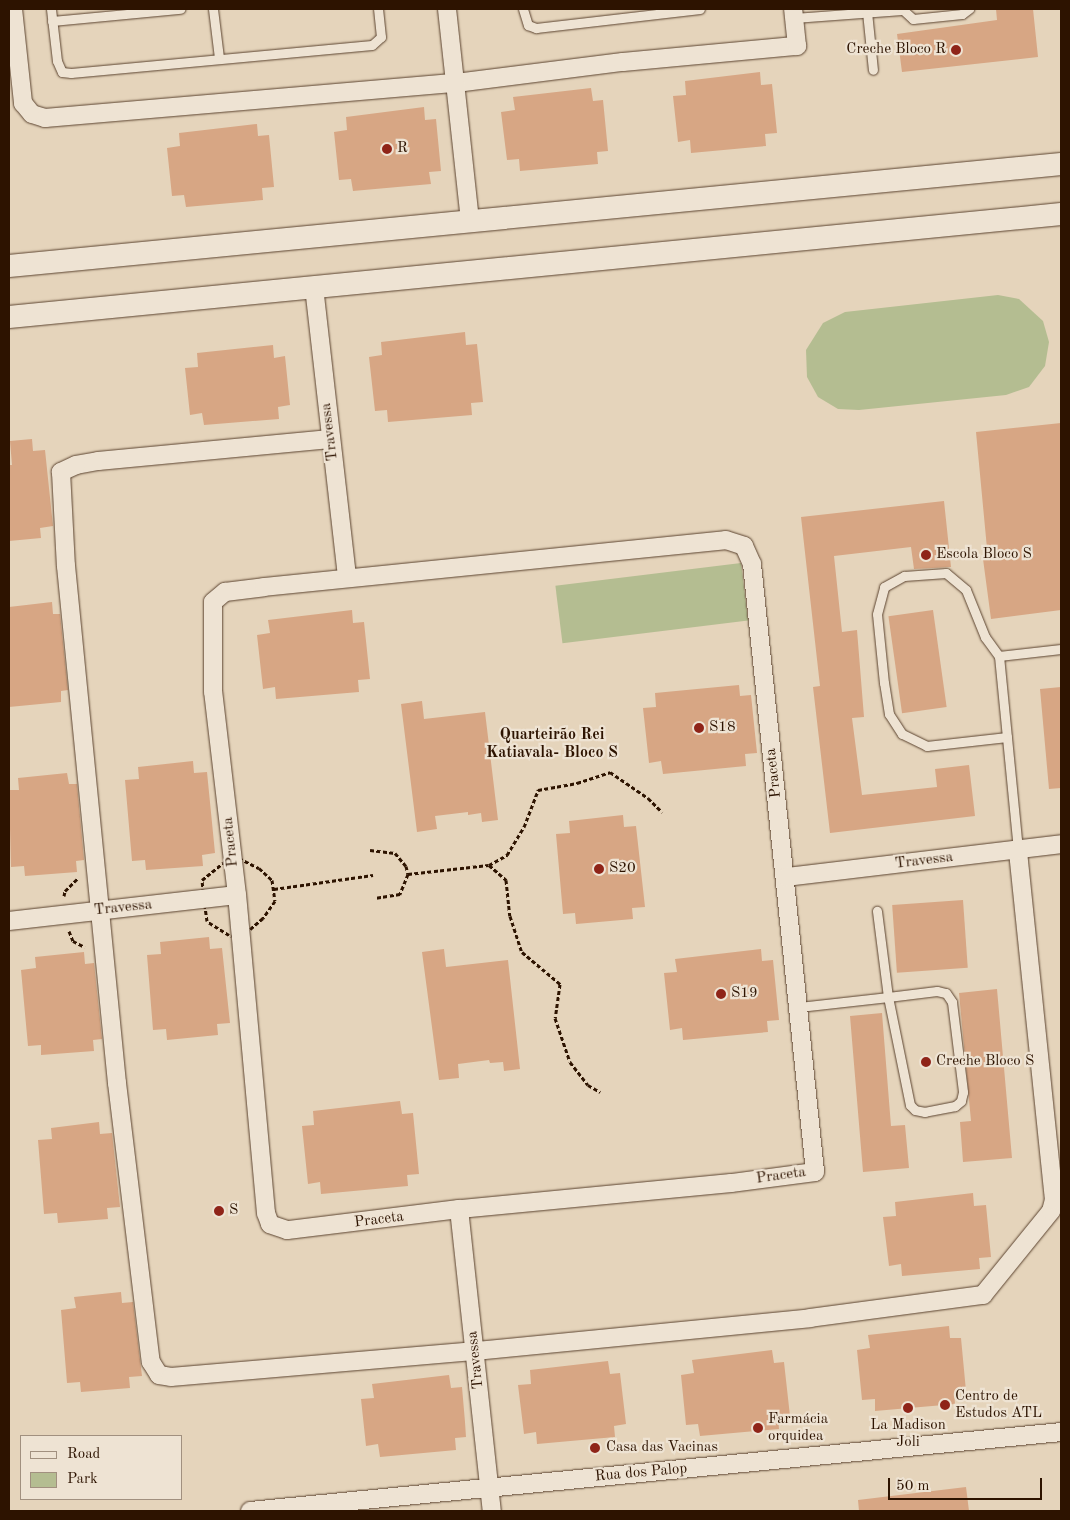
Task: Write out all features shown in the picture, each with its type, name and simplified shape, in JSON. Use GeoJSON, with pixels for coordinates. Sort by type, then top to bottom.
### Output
{"type":"FeatureCollection","features":[{"type":"Feature","properties":{"kind":"street"},"geometry":{"type":"LineString","coordinates":[[13,9],[23,103],[39,118],[456,84],[623,62],[797,46],[794,13]]}},
{"type":"Feature","properties":{"kind":"street"},"geometry":{"type":"LineString","coordinates":[[447,9],[470,221]]}},
{"type":"Feature","properties":{"kind":"street"},"geometry":{"type":"LineString","coordinates":[[9,266],[1061,164]]}},
{"type":"Feature","properties":{"kind":"street"},"geometry":{"type":"LineString","coordinates":[[9,317],[1061,214]]}},
{"type":"Feature","properties":{"kind":"street","name":"Travessa"},"geometry":{"type":"LineString","coordinates":[[314,287],[347,577]]}},
{"type":"Feature","properties":{"kind":"street"},"geometry":{"type":"LineString","coordinates":[[330,439],[98,462],[76,465],[61,472],[66,566],[99,910],[136,1251],[154,1369],[159,1375],[171,1377],[476,1351],[810,1318],[983,1295],[1051,1211],[1054,1200],[1018,850]]}},
{"type":"Feature","properties":{"kind":"street","name":"Praceta"},"geometry":{"type":"LineString","coordinates":[[726,540],[744,546],[752,564],[786,877],[815,1172],[459,1209],[287,1230],[270,1224],[266,1213],[237,895],[214,692],[212,602],[225,592],[347,577],[726,540]]}},
{"type":"Feature","properties":{"kind":"street","name":"Travessa"},"geometry":{"type":"LineString","coordinates":[[786,877],[1061,844]]}},
{"type":"Feature","properties":{"kind":"street","name":"Travessa"},"geometry":{"type":"LineString","coordinates":[[9,921],[237,895]]}},
{"type":"Feature","properties":{"kind":"street","name":"Travessa"},"geometry":{"type":"LineString","coordinates":[[459,1209],[492,1511]]}},
{"type":"Feature","properties":{"kind":"street","name":"Rua dos Palop"},"geometry":{"type":"LineString","coordinates":[[250,1511],[1061,1432]]}},
{"type":"Feature","properties":{"kind":"lane"},"geometry":{"type":"LineString","coordinates":[[51,9],[57,61],[62,72],[372,44],[381,37],[378,9]]}},
{"type":"Feature","properties":{"kind":"lane"},"geometry":{"type":"LineString","coordinates":[[52,21],[110,12],[180,9]]}},
{"type":"Feature","properties":{"kind":"lane"},"geometry":{"type":"LineString","coordinates":[[213,9],[219,58]]}},
{"type":"Feature","properties":{"kind":"lane"},"geometry":{"type":"LineString","coordinates":[[523,9],[528,25],[536,28],[700,9]]}},
{"type":"Feature","properties":{"kind":"lane"},"geometry":{"type":"LineString","coordinates":[[794,13],[868,12],[902,9],[913,19],[962,14],[969,9]]}},
{"type":"Feature","properties":{"kind":"lane"},"geometry":{"type":"LineString","coordinates":[[868,12],[873,70]]}},
{"type":"Feature","properties":{"kind":"lane"},"geometry":{"type":"LineString","coordinates":[[1007,737],[927,746],[902,734],[889,714],[884,683],[876,614],[884,588],[904,576],[946,573],[957,579],[966,590],[985,637],[999,656],[1007,737],[1018,850]]}},
{"type":"Feature","properties":{"kind":"lane"},"geometry":{"type":"LineString","coordinates":[[999,656],[1061,649]]}},
{"type":"Feature","properties":{"kind":"lane"},"geometry":{"type":"LineString","coordinates":[[799,1007],[888,997],[937,991],[946,993],[952,1002],[963,1092],[961,1101],[955,1106],[925,1112],[915,1110],[910,1105],[888,997],[876,912]]}},
{"type":"Feature","properties":{"kind":"path"},"geometry":{"type":"LineString","coordinates":[[408,874],[489,865],[507,855],[524,827],[538,790],[577,783],[610,772],[648,798],[662,812]]}},
{"type":"Feature","properties":{"kind":"path"},"geometry":{"type":"LineString","coordinates":[[370,850],[394,853],[406,866],[408,874],[400,894],[376,898]]}},
{"type":"Feature","properties":{"kind":"path"},"geometry":{"type":"LineString","coordinates":[[489,865],[506,880],[510,916],[522,952],[560,984],[555,1018],[570,1062],[588,1085],[600,1092]]}},
{"type":"Feature","properties":{"kind":"path"},"geometry":{"type":"LineString","coordinates":[[274,889],[373,875]]}},
{"type":"Feature","properties":{"kind":"green space"},"geometry":{"type":"Polygon","coordinates":[[[998,295],[1019,299],[1043,321],[1049,342],[1045,366],[1029,387],[1006,395],[859,410],[838,409],[818,397],[807,377],[806,350],[823,323],[845,312],[998,295]]]}},
{"type":"Feature","properties":{"kind":"green space"},"geometry":{"type":"Polygon","coordinates":[[[741,563],[748,621],[562,643],[555,586],[741,563]]]}},
{"type":"Feature","properties":{"kind":"building"},"geometry":{"type":"Polygon","coordinates":[[[996,9],[1033,9],[1038,57],[902,72],[897,34],[997,20],[996,9]]]}},
{"type":"Feature","properties":{"kind":"building"},"geometry":{"type":"Polygon","coordinates":[[[760,72],[761,85],[772,84],[777,133],[765,134],[766,146],[691,153],[690,140],[678,142],[673,96],[686,95],[685,81],[760,72]]]}},
{"type":"Feature","properties":{"kind":"building"},"geometry":{"type":"Polygon","coordinates":[[[591,88],[593,101],[603,100],[608,151],[597,152],[598,164],[520,171],[519,159],[507,160],[501,112],[515,110],[513,97],[591,88]]]}},
{"type":"Feature","properties":{"kind":"building","name":"R"},"geometry":{"type":"Polygon","coordinates":[[[424,107],[425,120],[436,119],[441,171],[429,172],[431,184],[353,191],[351,179],[339,180],[334,132],[347,130],[346,117],[424,107]]]}},
{"type":"Feature","properties":{"kind":"building"},"geometry":{"type":"Polygon","coordinates":[[[257,124],[258,136],[269,135],[274,187],[262,188],[263,200],[186,207],[184,195],[172,196],[167,148],[180,146],[179,133],[257,124]]]}},
{"type":"Feature","properties":{"kind":"building"},"geometry":{"type":"Polygon","coordinates":[[[465,332],[466,345],[477,344],[483,402],[471,403],[472,415],[388,422],[387,410],[375,411],[369,357],[382,355],[381,342],[465,332]]]}},
{"type":"Feature","properties":{"kind":"building"},"geometry":{"type":"Polygon","coordinates":[[[273,345],[274,358],[285,356],[290,405],[278,407],[279,419],[204,425],[202,413],[190,415],[185,368],[198,367],[197,353],[273,345]]]}},
{"type":"Feature","properties":{"kind":"building"},"geometry":{"type":"Polygon","coordinates":[[[1061,423],[1061,610],[991,619],[983,559],[988,559],[976,432],[1061,423]]]}},
{"type":"Feature","properties":{"kind":"building"},"geometry":{"type":"Polygon","coordinates":[[[32,439],[33,451],[45,450],[53,526],[40,528],[41,538],[9,541],[9,465],[12,465],[10,441],[32,439]]]}},
{"type":"Feature","properties":{"kind":"building"},"geometry":{"type":"Polygon","coordinates":[[[944,501],[951,567],[914,569],[911,547],[834,556],[842,632],[857,630],[864,717],[852,718],[862,795],[937,787],[935,769],[969,765],[975,816],[830,833],[813,687],[820,686],[801,517],[944,501]]]}},
{"type":"Feature","properties":{"kind":"building"},"geometry":{"type":"Polygon","coordinates":[[[52,602],[53,614],[60,614],[68,690],[61,691],[61,702],[9,707],[9,607],[52,602]]]}},
{"type":"Feature","properties":{"kind":"building"},"geometry":{"type":"Polygon","coordinates":[[[352,610],[353,623],[364,622],[370,679],[358,680],[359,692],[276,699],[275,687],[263,689],[257,635],[270,633],[268,620],[352,610]]]}},
{"type":"Feature","properties":{"kind":"building"},"geometry":{"type":"Polygon","coordinates":[[[933,610],[947,707],[902,713],[888,616],[933,610]]]}},
{"type":"Feature","properties":{"kind":"building","name":"S18"},"geometry":{"type":"Polygon","coordinates":[[[739,685],[740,696],[751,695],[757,753],[745,754],[746,766],[663,774],[661,761],[649,763],[643,708],[656,707],[655,693],[739,685]]]}},
{"type":"Feature","properties":{"kind":"building"},"geometry":{"type":"Polygon","coordinates":[[[1061,687],[1061,788],[1049,789],[1040,689],[1061,687]]]}},
{"type":"Feature","properties":{"kind":"building"},"geometry":{"type":"Polygon","coordinates":[[[422,701],[424,719],[485,712],[498,820],[482,822],[481,813],[468,815],[468,812],[435,816],[437,829],[417,832],[401,704],[422,701]]]}},
{"type":"Feature","properties":{"kind":"building"},"geometry":{"type":"Polygon","coordinates":[[[193,761],[194,773],[207,772],[215,853],[202,855],[203,866],[146,870],[145,860],[132,861],[125,780],[139,779],[138,767],[193,761]]]}},
{"type":"Feature","properties":{"kind":"building"},"geometry":{"type":"Polygon","coordinates":[[[67,773],[69,784],[77,784],[84,860],[76,861],[77,872],[25,876],[24,866],[11,867],[9,790],[19,790],[18,778],[67,773]]]}},
{"type":"Feature","properties":{"kind":"building","name":"S20"},"geometry":{"type":"Polygon","coordinates":[[[623,815],[624,827],[636,826],[645,907],[632,908],[633,919],[576,924],[575,913],[563,914],[556,834],[570,833],[569,821],[623,815]]]}},
{"type":"Feature","properties":{"kind":"building"},"geometry":{"type":"Polygon","coordinates":[[[963,900],[968,968],[897,973],[892,905],[963,900]]]}},
{"type":"Feature","properties":{"kind":"building"},"geometry":{"type":"Polygon","coordinates":[[[209,937],[210,949],[222,948],[230,1023],[217,1024],[218,1035],[167,1040],[166,1029],[153,1030],[147,955],[161,954],[160,942],[209,937]]]}},
{"type":"Feature","properties":{"kind":"building"},"geometry":{"type":"Polygon","coordinates":[[[444,949],[446,967],[508,960],[520,1069],[504,1071],[503,1062],[490,1063],[489,1060],[458,1064],[459,1078],[439,1080],[422,952],[444,949]]]}},
{"type":"Feature","properties":{"kind":"building","name":"S19"},"geometry":{"type":"Polygon","coordinates":[[[761,949],[762,961],[773,960],[779,1020],[767,1021],[768,1032],[683,1040],[682,1028],[670,1030],[664,973],[677,972],[675,959],[761,949]]]}},
{"type":"Feature","properties":{"kind":"building"},"geometry":{"type":"Polygon","coordinates":[[[84,952],[85,964],[94,963],[102,1039],[93,1040],[94,1051],[41,1055],[41,1045],[28,1046],[21,970],[36,968],[35,957],[84,952]]]}},
{"type":"Feature","properties":{"kind":"building"},"geometry":{"type":"Polygon","coordinates":[[[997,989],[1012,1158],[963,1162],[960,1122],[971,1121],[959,993],[997,989]]]}},
{"type":"Feature","properties":{"kind":"building"},"geometry":{"type":"Polygon","coordinates":[[[882,1013],[891,1126],[905,1125],[909,1168],[863,1172],[850,1016],[882,1013]]]}},
{"type":"Feature","properties":{"kind":"building"},"geometry":{"type":"Polygon","coordinates":[[[400,1101],[402,1114],[413,1113],[419,1174],[407,1175],[408,1186],[321,1194],[320,1182],[308,1184],[302,1126],[314,1125],[313,1111],[400,1101]]]}},
{"type":"Feature","properties":{"kind":"building"},"geometry":{"type":"Polygon","coordinates":[[[99,1122],[100,1134],[112,1133],[120,1207],[107,1208],[108,1219],[58,1223],[57,1213],[44,1214],[38,1140],[52,1139],[51,1128],[99,1122]]]}},
{"type":"Feature","properties":{"kind":"building"},"geometry":{"type":"Polygon","coordinates":[[[973,1193],[974,1206],[986,1205],[991,1257],[979,1258],[980,1269],[902,1276],[901,1264],[889,1266],[883,1217],[896,1216],[895,1202],[973,1193]]]}},
{"type":"Feature","properties":{"kind":"building"},"geometry":{"type":"Polygon","coordinates":[[[121,1292],[122,1303],[133,1302],[142,1376],[129,1377],[130,1388],[81,1392],[80,1382],[67,1383],[61,1310],[76,1308],[74,1297],[121,1292]]]}},
{"type":"Feature","properties":{"kind":"building"},"geometry":{"type":"Polygon","coordinates":[[[949,1326],[950,1338],[961,1338],[966,1391],[954,1392],[955,1404],[875,1411],[875,1399],[862,1400],[857,1350],[870,1348],[868,1335],[949,1326]]]}},
{"type":"Feature","properties":{"kind":"building"},"geometry":{"type":"Polygon","coordinates":[[[772,1350],[774,1363],[784,1362],[790,1416],[778,1417],[779,1429],[700,1436],[698,1424],[686,1425],[681,1375],[694,1373],[692,1360],[772,1350]]]}},
{"type":"Feature","properties":{"kind":"building"},"geometry":{"type":"Polygon","coordinates":[[[608,1361],[610,1374],[620,1373],[626,1424],[614,1426],[615,1437],[537,1444],[536,1432],[524,1434],[518,1385],[531,1384],[530,1370],[608,1361]]]}},
{"type":"Feature","properties":{"kind":"building"},"geometry":{"type":"Polygon","coordinates":[[[449,1375],[451,1388],[462,1387],[466,1437],[455,1438],[456,1450],[380,1457],[378,1444],[366,1446],[361,1399],[374,1398],[372,1384],[449,1375]]]}},
{"type":"Feature","properties":{"kind":"building"},"geometry":{"type":"Polygon","coordinates":[[[966,1487],[969,1511],[859,1511],[858,1500],[966,1487]]]}},
{"type":"Feature","properties":{"kind":"place","name":"Creche Bloco R"},"geometry":{"type":"Point","coordinates":[956,50]}},
{"type":"Feature","properties":{"kind":"place","name":"R"},"geometry":{"type":"Point","coordinates":[387,149]}},
{"type":"Feature","properties":{"kind":"place","name":"Escola Bloco S"},"geometry":{"type":"Point","coordinates":[926,555]}},
{"type":"Feature","properties":{"kind":"place","name":"S18"},"geometry":{"type":"Point","coordinates":[699,728]}},
{"type":"Feature","properties":{"kind":"place","name":"S20"},"geometry":{"type":"Point","coordinates":[599,869]}},
{"type":"Feature","properties":{"kind":"place","name":"S19"},"geometry":{"type":"Point","coordinates":[721,994]}},
{"type":"Feature","properties":{"kind":"place","name":"Creche Bloco S"},"geometry":{"type":"Point","coordinates":[926,1062]}},
{"type":"Feature","properties":{"kind":"place","name":"S"},"geometry":{"type":"Point","coordinates":[219,1211]}},
{"type":"Feature","properties":{"kind":"place","name":"Centro de Estudos ATL"},"geometry":{"type":"Point","coordinates":[945,1405]}},
{"type":"Feature","properties":{"kind":"place","name":"La Madison Joli"},"geometry":{"type":"Point","coordinates":[908,1408]}},
{"type":"Feature","properties":{"kind":"place","name":"Farmácia orquidea"},"geometry":{"type":"Point","coordinates":[758,1428]}},
{"type":"Feature","properties":{"kind":"place","name":"Casa das Vacinas"},"geometry":{"type":"Point","coordinates":[595,1448]}},
{"type":"Feature","properties":{"kind":"district","name":"Quarteirão Rei Katiavala- Bloco S"},"geometry":{"type":"Point","coordinates":[552,744]}}]}
